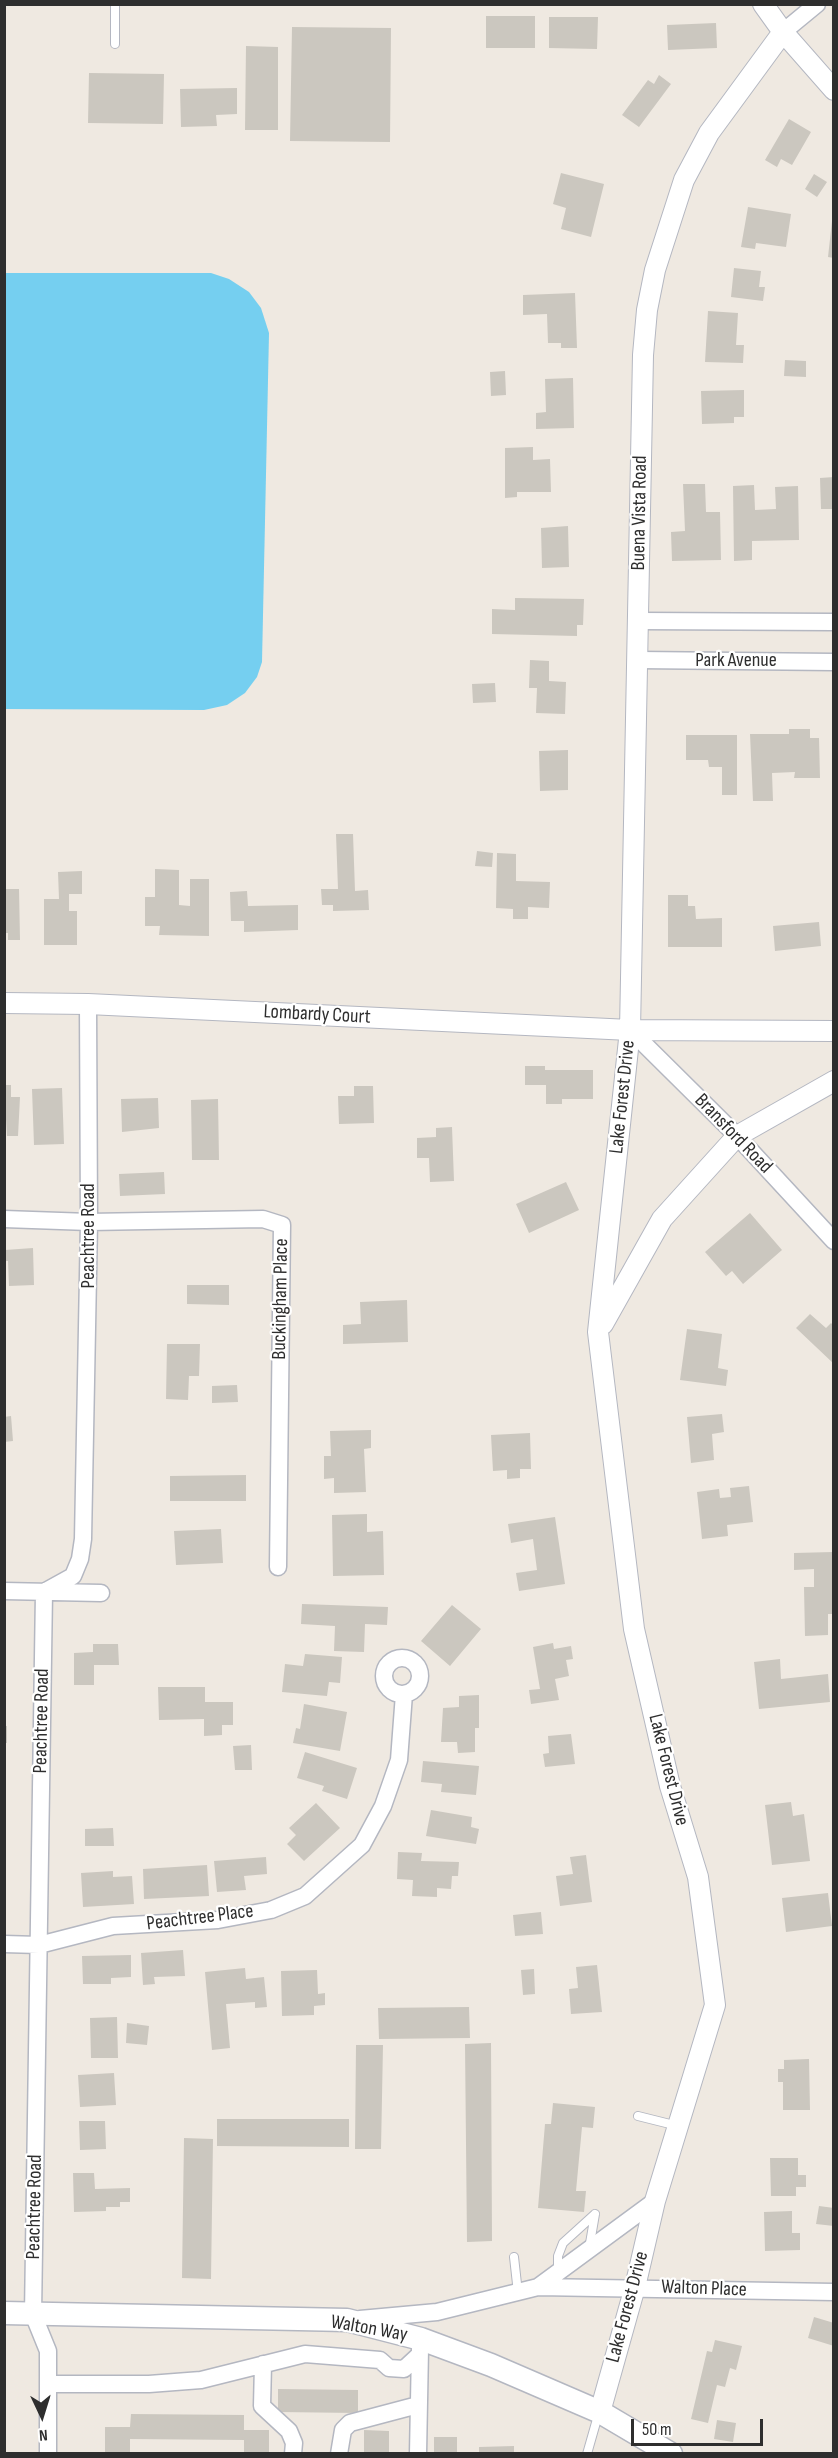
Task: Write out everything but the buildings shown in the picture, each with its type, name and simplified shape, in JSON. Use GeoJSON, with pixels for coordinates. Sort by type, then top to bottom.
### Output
{"type":"FeatureCollection","features":[{"type":"Feature","properties":{"kind":"main road","name":"Walton Way"},"geometry":{"type":"LineString","coordinates":[[4,2313],[347,2320],[420,2348],[491,2365],[600,2412],[671,2454]]}},
{"type":"Feature","properties":{"kind":"street"},"geometry":{"type":"LineString","coordinates":[[763,4],[783,32],[834,90]]}},
{"type":"Feature","properties":{"kind":"street"},"geometry":{"type":"LineString","coordinates":[[783,32],[817,4]]}},
{"type":"Feature","properties":{"kind":"street","name":"Buena Vista Road"},"geometry":{"type":"LineString","coordinates":[[630,1030],[643,355],[647,310],[655,270],[684,180],[709,133],[783,32]]}},
{"type":"Feature","properties":{"kind":"street","name":"Park Avenue"},"geometry":{"type":"LineString","coordinates":[[639,621],[834,622]]}},
{"type":"Feature","properties":{"kind":"street","name":"Park Avenue"},"geometry":{"type":"LineString","coordinates":[[638,660],[834,662]]}},
{"type":"Feature","properties":{"kind":"street","name":"Lombardy Court"},"geometry":{"type":"LineString","coordinates":[[4,1003],[88,1004],[630,1030]]}},
{"type":"Feature","properties":{"kind":"street","name":"Peachtree Road"},"geometry":{"type":"LineString","coordinates":[[48,2454],[48,2351],[33,2314],[44,1592],[73,1575],[80,1559],[83,1539],[89,1222],[88,1004]]}},
{"type":"Feature","properties":{"kind":"street","name":"Lake Forest Drive"},"geometry":{"type":"LineString","coordinates":[[600,2412],[635,2287],[655,2201],[715,2005],[698,1877],[670,1786],[634,1629],[598,1332],[630,1030],[834,1031]]}},
{"type":"Feature","properties":{"kind":"street","name":"Bransford Road"},"geometry":{"type":"LineString","coordinates":[[630,1030],[737,1136],[834,1241]]}},
{"type":"Feature","properties":{"kind":"street"},"geometry":{"type":"LineString","coordinates":[[598,1332],[662,1219],[737,1136],[834,1081]]}},
{"type":"Feature","properties":{"kind":"street"},"geometry":{"type":"LineString","coordinates":[[4,1219],[89,1222]]}},
{"type":"Feature","properties":{"kind":"street","name":"Buckingham Place"},"geometry":{"type":"LineString","coordinates":[[89,1222],[140,1219],[263,1219],[282,1225],[278,1566]]}},
{"type":"Feature","properties":{"kind":"street"},"geometry":{"type":"LineString","coordinates":[[4,1591],[101,1593]]}},
{"type":"Feature","properties":{"kind":"street","name":"Peachtree Place"},"geometry":{"type":"LineString","coordinates":[[4,1944],[39,1945],[113,1926],[229,1918],[271,1910],[305,1896],[362,1845],[383,1806],[399,1760],[404,1694]]}},
{"type":"Feature","properties":{"kind":"street","name":"Lake Forest Drive"},"geometry":{"type":"LineString","coordinates":[[347,2320],[437,2312],[518,2294],[538,2287],[655,2201]]}},
{"type":"Feature","properties":{"kind":"street","name":"Walton Place"},"geometry":{"type":"LineString","coordinates":[[538,2287],[834,2292]]}},
{"type":"Feature","properties":{"kind":"street"},"geometry":{"type":"LineString","coordinates":[[48,2384],[149,2384],[201,2380],[305,2354],[380,2360],[389,2367],[404,2369],[420,2348]]}},
{"type":"Feature","properties":{"kind":"street"},"geometry":{"type":"LineString","coordinates":[[418,2454],[420,2348]]}},
{"type":"Feature","properties":{"kind":"street"},"geometry":{"type":"LineString","coordinates":[[263,2364],[262,2406],[289,2431],[294,2443],[293,2454]]}},
{"type":"Feature","properties":{"kind":"street"},"geometry":{"type":"LineString","coordinates":[[339,2454],[343,2430],[350,2423],[418,2405]]}},
{"type":"Feature","properties":{"kind":"lane"},"geometry":{"type":"LineString","coordinates":[[115,4],[115,44]]}},
{"type":"Feature","properties":{"kind":"lane"},"geometry":{"type":"LineString","coordinates":[[638,2116],[678,2126]]}},
{"type":"Feature","properties":{"kind":"lane"},"geometry":{"type":"LineString","coordinates":[[558,2271],[558,2256],[563,2242],[595,2214],[588,2250]]}},
{"type":"Feature","properties":{"kind":"lane"},"geometry":{"type":"LineString","coordinates":[[514,2257],[518,2294]]}},
{"type":"Feature","properties":{"kind":"lane"},"geometry":{"type":"LineString","coordinates":[[587,2454],[600,2412]]}},
{"type":"Feature","properties":{"kind":"water"},"geometry":{"type":"Polygon","coordinates":[[[5,273],[211,273],[229,279],[249,292],[261,308],[269,333],[262,662],[257,677],[245,693],[227,705],[204,710],[5,709],[5,273]]]}}]}
